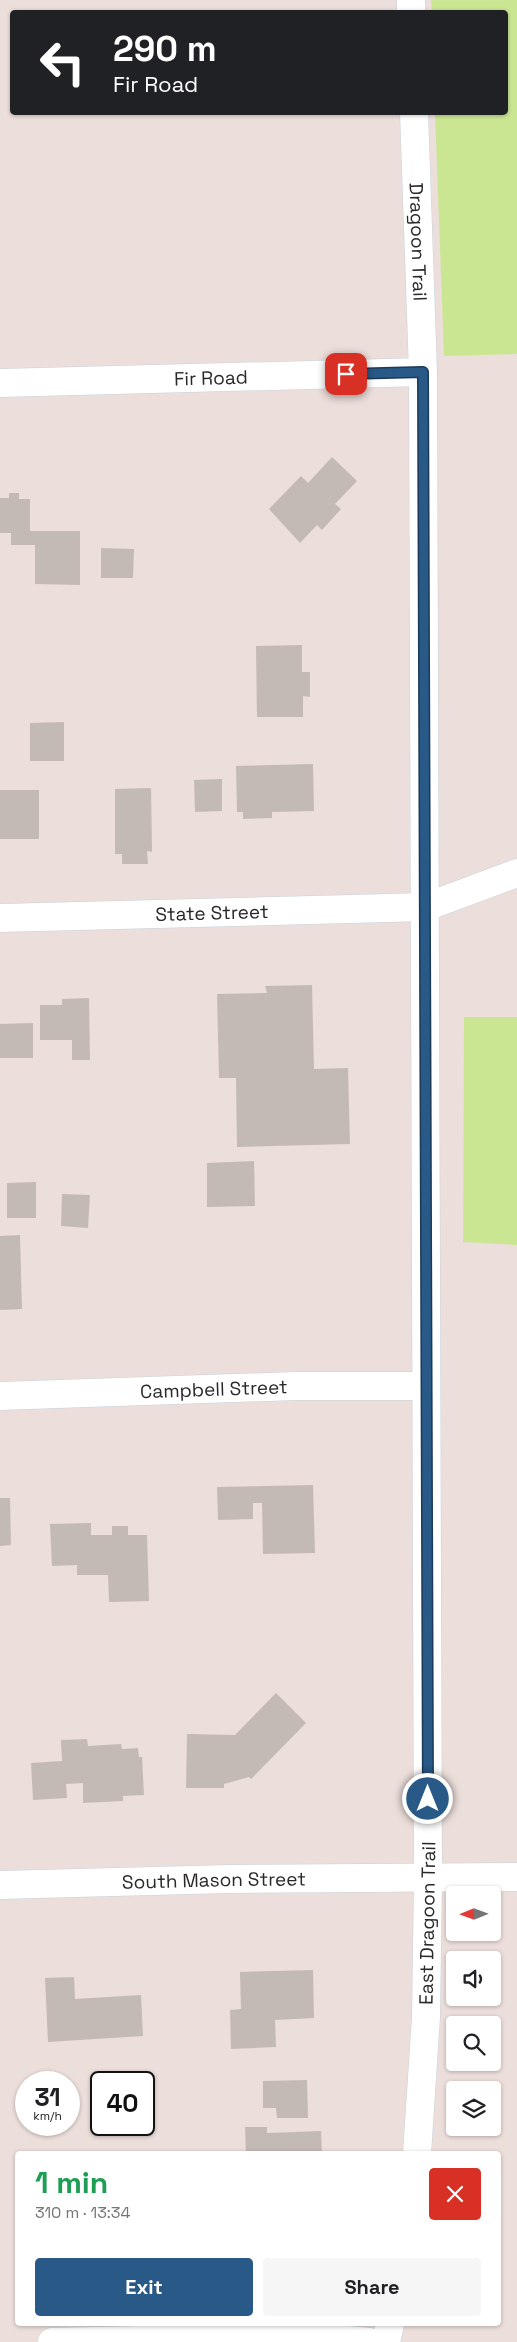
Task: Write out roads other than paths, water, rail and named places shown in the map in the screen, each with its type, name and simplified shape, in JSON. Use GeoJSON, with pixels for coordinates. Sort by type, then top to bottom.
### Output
{"type":"FeatureCollection","features":[{"type":"Feature","properties":{"kind":"street","name":"Dragoon Trail"},"geometry":{"type":"LineString","coordinates":[[414,115],[423,372]]}},
{"type":"Feature","properties":{"kind":"street","name":"Fir Road"},"geometry":{"type":"LineString","coordinates":[[0,383],[423,372]]}},
{"type":"Feature","properties":{"kind":"street","name":"East Dragoon Trail"},"geometry":{"type":"LineString","coordinates":[[417,2151],[426,2017],[428,1878],[423,372]]}},
{"type":"Feature","properties":{"kind":"street","name":"State Street"},"geometry":{"type":"LineString","coordinates":[[0,918],[426,907],[517,873]]}},
{"type":"Feature","properties":{"kind":"street","name":"Campbell Street"},"geometry":{"type":"LineString","coordinates":[[0,1396],[296,1386],[426,1386]]}},
{"type":"Feature","properties":{"kind":"street","name":"South Mason Street"},"geometry":{"type":"LineString","coordinates":[[0,1885],[229,1878],[517,1877]]}},
{"type":"Feature","properties":{"kind":"street"},"geometry":{"type":"LineString","coordinates":[[386,2342],[390,2326]]}},
{"type":"Feature","properties":{"kind":"street"},"geometry":{"type":"LineString","coordinates":[[52,2342],[307,2336],[369,2342]]}}]}
